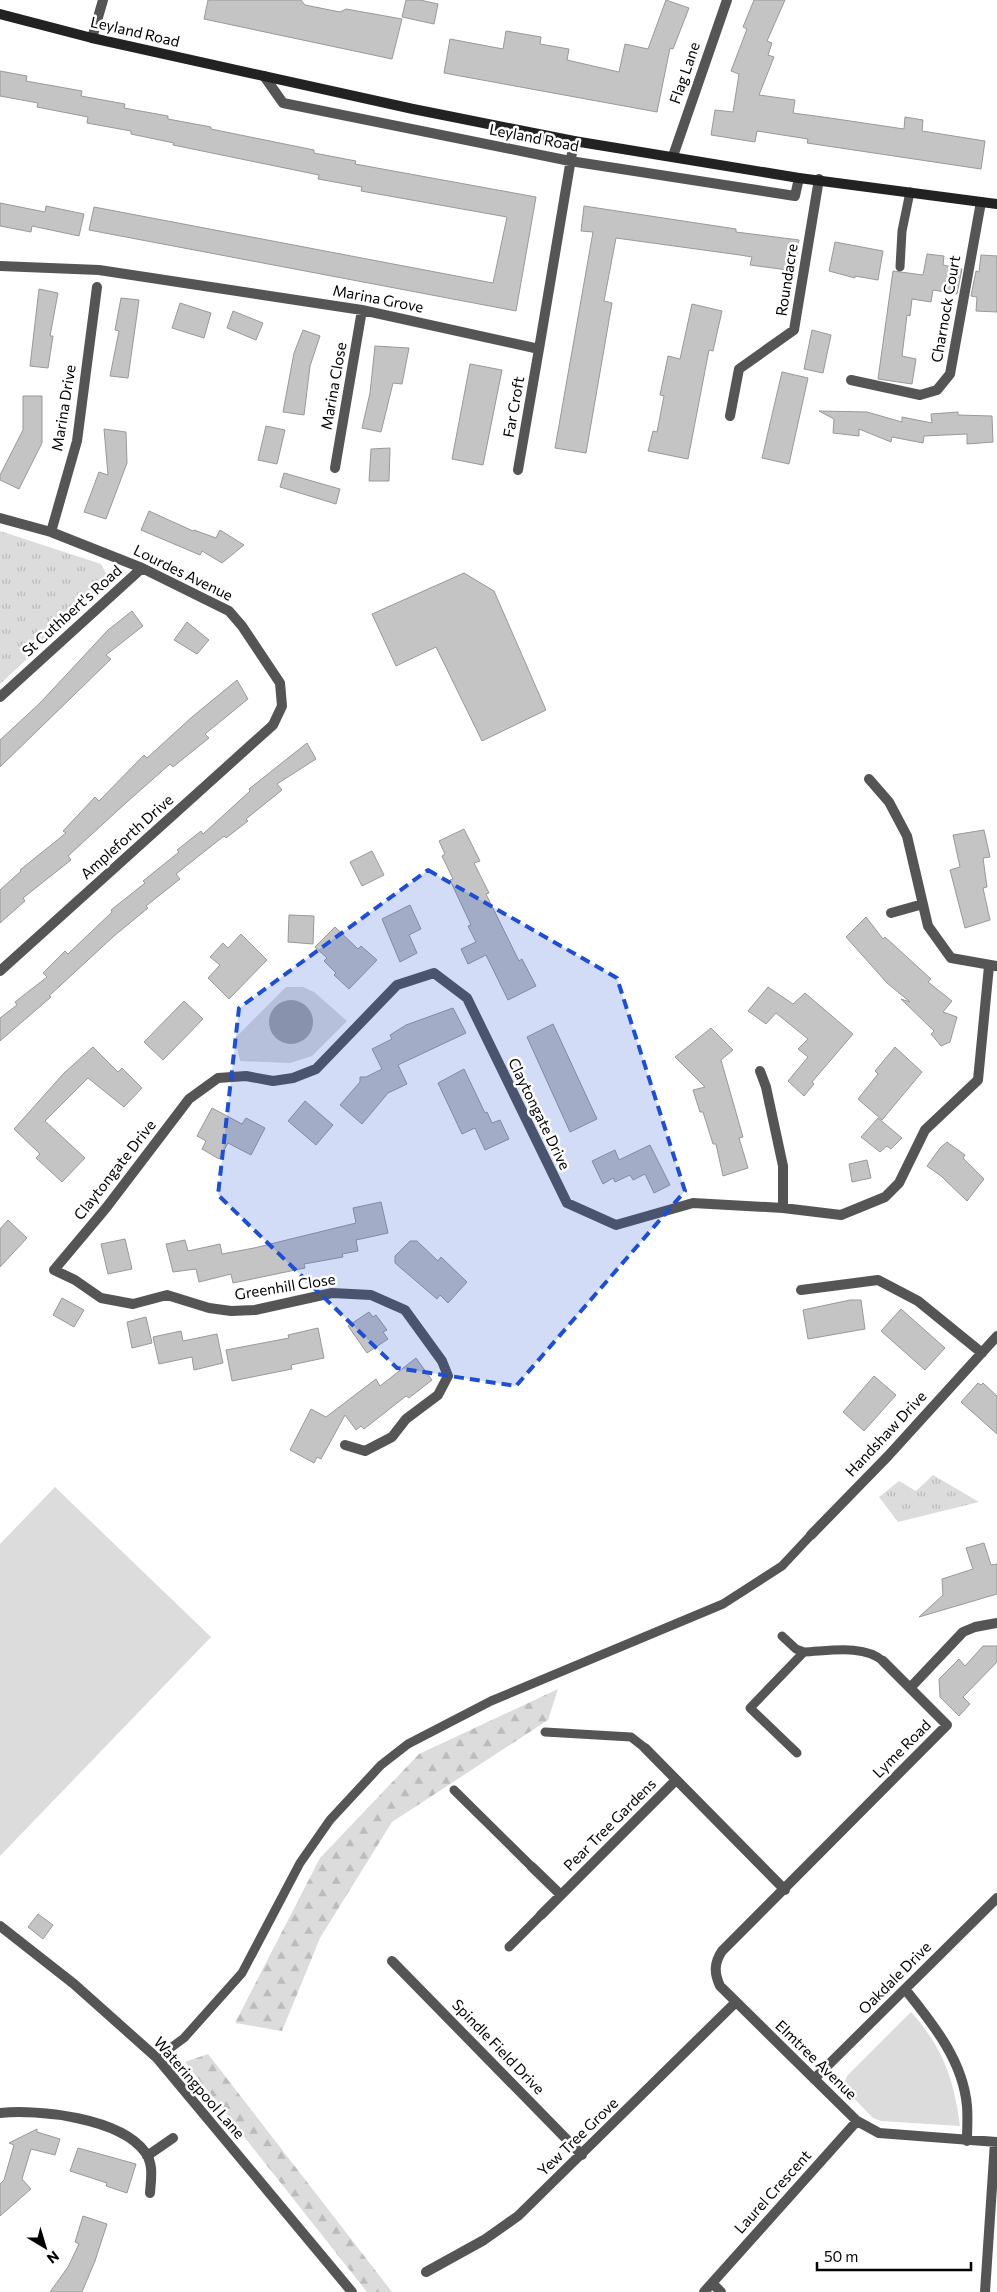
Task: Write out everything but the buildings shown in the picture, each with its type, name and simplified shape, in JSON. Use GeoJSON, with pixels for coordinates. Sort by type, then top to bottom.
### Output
{"type":"FeatureCollection","features":[{"type":"Feature","properties":{"kind":"main road","name":"Leyland Road"},"geometry":{"type":"LineString","coordinates":[[0,14],[92,38],[413,109],[574,141],[799,178],[819,179],[997,204]]}},
{"type":"Feature","properties":{"kind":"street"},"geometry":{"type":"LineString","coordinates":[[92,38],[103,0]]}},
{"type":"Feature","properties":{"kind":"street","name":"Flag Lane"},"geometry":{"type":"LineString","coordinates":[[673,156],[727,0]]}},
{"type":"Feature","properties":{"kind":"street","name":"Leyland Road"},"geometry":{"type":"LineString","coordinates":[[264,76],[284,103],[570,161],[795,196],[799,178]]}},
{"type":"Feature","properties":{"kind":"street"},"geometry":{"type":"LineString","coordinates":[[539,349],[574,141]]}},
{"type":"Feature","properties":{"kind":"street","name":"Roundacre"},"geometry":{"type":"LineString","coordinates":[[730,416],[739,369],[794,330],[819,179]]}},
{"type":"Feature","properties":{"kind":"street","name":"Charnock Court"},"geometry":{"type":"LineString","coordinates":[[851,380],[920,395],[937,390],[950,374],[980,202]]}},
{"type":"Feature","properties":{"kind":"street","name":"Marina Grove"},"geometry":{"type":"LineString","coordinates":[[0,266],[99,270],[362,310],[539,349]]}},
{"type":"Feature","properties":{"kind":"street","name":"Marina Drive"},"geometry":{"type":"LineString","coordinates":[[51,532],[77,441],[97,287]]}},
{"type":"Feature","properties":{"kind":"street","name":"Marina Close"},"geometry":{"type":"LineString","coordinates":[[335,468],[362,310]]}},
{"type":"Feature","properties":{"kind":"street","name":"Far Croft"},"geometry":{"type":"LineString","coordinates":[[518,470],[539,349]]}},
{"type":"Feature","properties":{"kind":"street","name":"Lourdes Avenue"},"geometry":{"type":"LineString","coordinates":[[0,518],[51,532],[142,568],[229,611],[242,626],[280,683],[282,706],[273,725]]}},
{"type":"Feature","properties":{"kind":"street","name":"St Cuthbert's Road"},"geometry":{"type":"LineString","coordinates":[[0,697],[142,568]]}},
{"type":"Feature","properties":{"kind":"street","name":"Ampleforth Drive"},"geometry":{"type":"LineString","coordinates":[[0,971],[273,725]]}},
{"type":"Feature","properties":{"kind":"street"},"geometry":{"type":"LineString","coordinates":[[869,779],[889,802],[907,836],[928,926],[951,958],[993,966]]}},
{"type":"Feature","properties":{"kind":"street"},"geometry":{"type":"LineString","coordinates":[[891,913],[923,904]]}},
{"type":"Feature","properties":{"kind":"street","name":"Claytongate Drive"},"geometry":{"type":"LineString","coordinates":[[54,1270],[106,1208],[189,1100],[218,1078],[246,1076],[273,1081],[293,1078],[316,1069],[397,985],[434,973],[467,998],[567,1203],[616,1225],[693,1203],[783,1208],[841,1215],[885,1198],[899,1183],[925,1130],[978,1080],[993,966]]}},
{"type":"Feature","properties":{"kind":"street"},"geometry":{"type":"LineString","coordinates":[[760,1071],[766,1087],[783,1166],[783,1208]]}},
{"type":"Feature","properties":{"kind":"street","name":"Greenhill Close"},"geometry":{"type":"LineString","coordinates":[[54,1270],[75,1280],[101,1298],[132,1304],[167,1295],[209,1308],[231,1311],[255,1310],[324,1294],[354,1293],[371,1295],[405,1310],[442,1361],[448,1376],[438,1395],[406,1419],[392,1437],[366,1451],[345,1445]]}},
{"type":"Feature","properties":{"kind":"street"},"geometry":{"type":"LineString","coordinates":[[801,1290],[878,1280],[918,1301],[982,1353]]}},
{"type":"Feature","properties":{"kind":"street","name":"Handshaw Drive"},"geometry":{"type":"LineString","coordinates":[[811,1534],[888,1456],[997,1336]]}},
{"type":"Feature","properties":{"kind":"street"},"geometry":{"type":"LineString","coordinates":[[883,1661],[910,1688],[963,1632],[975,1627],[997,1623]]}},
{"type":"Feature","properties":{"kind":"street","name":"Lyme Road"},"geometry":{"type":"LineString","coordinates":[[763,1911],[947,1725],[910,1688]]}},
{"type":"Feature","properties":{"kind":"street"},"geometry":{"type":"LineString","coordinates":[[646,1748],[676,1780]]}},
{"type":"Feature","properties":{"kind":"street","name":"Pear Tree Gardens"},"geometry":{"type":"LineString","coordinates":[[541,1915],[676,1780],[785,1890]]}},
{"type":"Feature","properties":{"kind":"street"},"geometry":{"type":"LineString","coordinates":[[532,1867],[561,1896]]}},
{"type":"Feature","properties":{"kind":"street","name":"Oakdale Drive"},"geometry":{"type":"LineString","coordinates":[[814,2078],[997,1898]]}},
{"type":"Feature","properties":{"kind":"street","name":"Elmtree Avenue"},"geometry":{"type":"LineString","coordinates":[[763,1911],[722,1951],[716,1964],[716,1979],[720,1986],[736,2002],[857,2121],[879,2133],[996,2142]]}},
{"type":"Feature","properties":{"kind":"street","name":"Wateringpool Lane"},"geometry":{"type":"LineString","coordinates":[[0,1926],[74,1984],[157,2058],[352,2292]]}},
{"type":"Feature","properties":{"kind":"street","name":"Spindle Field Drive"},"geometry":{"type":"LineString","coordinates":[[392,1961],[582,2155]]}},
{"type":"Feature","properties":{"kind":"street"},"geometry":{"type":"LineString","coordinates":[[905,1989],[938,2032],[956,2067],[967,2105],[967,2141]]}},
{"type":"Feature","properties":{"kind":"street","name":"Yew Tree Grove"},"geometry":{"type":"LineString","coordinates":[[426,2272],[465,2252],[503,2227],[582,2155],[736,2002]]}},
{"type":"Feature","properties":{"kind":"street"},"geometry":{"type":"LineString","coordinates":[[0,2112],[23,2110],[73,2117],[100,2124],[129,2139],[147,2156],[151,2165],[150,2193]]}},
{"type":"Feature","properties":{"kind":"street","name":"Laurel Crescent"},"geometry":{"type":"LineString","coordinates":[[704,2292],[857,2121]]}},
{"type":"Feature","properties":{"kind":"street"},"geometry":{"type":"LineString","coordinates":[[147,2156],[174,2138]]}},
{"type":"Feature","properties":{"kind":"street"},"geometry":{"type":"LineString","coordinates":[[986,2292],[996,2142]]}},
{"type":"Feature","properties":{"kind":"street"},"geometry":{"type":"LineString","coordinates":[[712,2283],[721,2292]]}},
{"type":"Feature","properties":{"kind":"lane"},"geometry":{"type":"LineString","coordinates":[[900,267],[902,231],[910,192]]}},
{"type":"Feature","properties":{"kind":"lane"},"geometry":{"type":"LineString","coordinates":[[157,2058],[184,2038],[242,1973],[300,1863],[330,1820],[381,1765],[408,1744],[491,1701],[723,1604],[782,1566],[811,1534]]}},
{"type":"Feature","properties":{"kind":"lane"},"geometry":{"type":"LineString","coordinates":[[782,1636],[796,1649],[804,1652],[864,1651],[876,1655],[883,1661]]}},
{"type":"Feature","properties":{"kind":"lane"},"geometry":{"type":"LineString","coordinates":[[797,1753],[750,1708],[804,1652]]}},
{"type":"Feature","properties":{"kind":"lane"},"geometry":{"type":"LineString","coordinates":[[545,1732],[631,1737],[646,1748]]}},
{"type":"Feature","properties":{"kind":"lane"},"geometry":{"type":"LineString","coordinates":[[454,1790],[532,1867]]}},
{"type":"Feature","properties":{"kind":"lane"},"geometry":{"type":"LineString","coordinates":[[510,1946],[541,1915]]}},
{"type":"Feature","properties":{"kind":"highlighted area"},"geometry":{"type":"Polygon","coordinates":[[[428,870],[617,978],[685,1191],[516,1386],[397,1368],[218,1195],[239,1008],[428,870]]]}},
{"type":"Feature","properties":{"kind":"green space"},"geometry":{"type":"Polygon","coordinates":[[[0,531],[101,564],[107,575],[104,588],[0,684],[0,531]]]}},
{"type":"Feature","properties":{"kind":"green space"},"geometry":{"type":"Polygon","coordinates":[[[286,987],[303,987],[314,992],[347,1021],[312,1056],[290,1063],[240,1061],[235,1038],[286,987]]]}},
{"type":"Feature","properties":{"kind":"green space"},"geometry":{"type":"Polygon","coordinates":[[[933,1475],[979,1502],[898,1522],[879,1497],[899,1481],[916,1491],[933,1475]]]}},
{"type":"Feature","properties":{"kind":"green space"},"geometry":{"type":"Polygon","coordinates":[[[55,1487],[211,1637],[0,1856],[0,1544],[55,1487]]]}},
{"type":"Feature","properties":{"kind":"green space"},"geometry":{"type":"Polygon","coordinates":[[[558,1689],[548,1720],[392,1822],[320,1938],[282,2031],[235,2023],[320,1858],[419,1754],[558,1689]]]}},
{"type":"Feature","properties":{"kind":"green space"},"geometry":{"type":"Polygon","coordinates":[[[911,2012],[939,2051],[954,2093],[960,2126],[881,2121],[873,2118],[843,2087],[847,2076],[911,2012]]]}},
{"type":"Feature","properties":{"kind":"green space"},"geometry":{"type":"Polygon","coordinates":[[[208,2054],[392,2292],[367,2292],[185,2062],[208,2054]]]}},
{"type":"Feature","properties":{"kind":"shaded area"},"geometry":{"type":"Polygon","coordinates":[[[287,1000],[295,1000],[307,1006],[313,1022],[307,1038],[295,1044],[287,1044],[275,1038],[269,1026],[269,1018],[275,1006],[287,1000]]]}}]}
